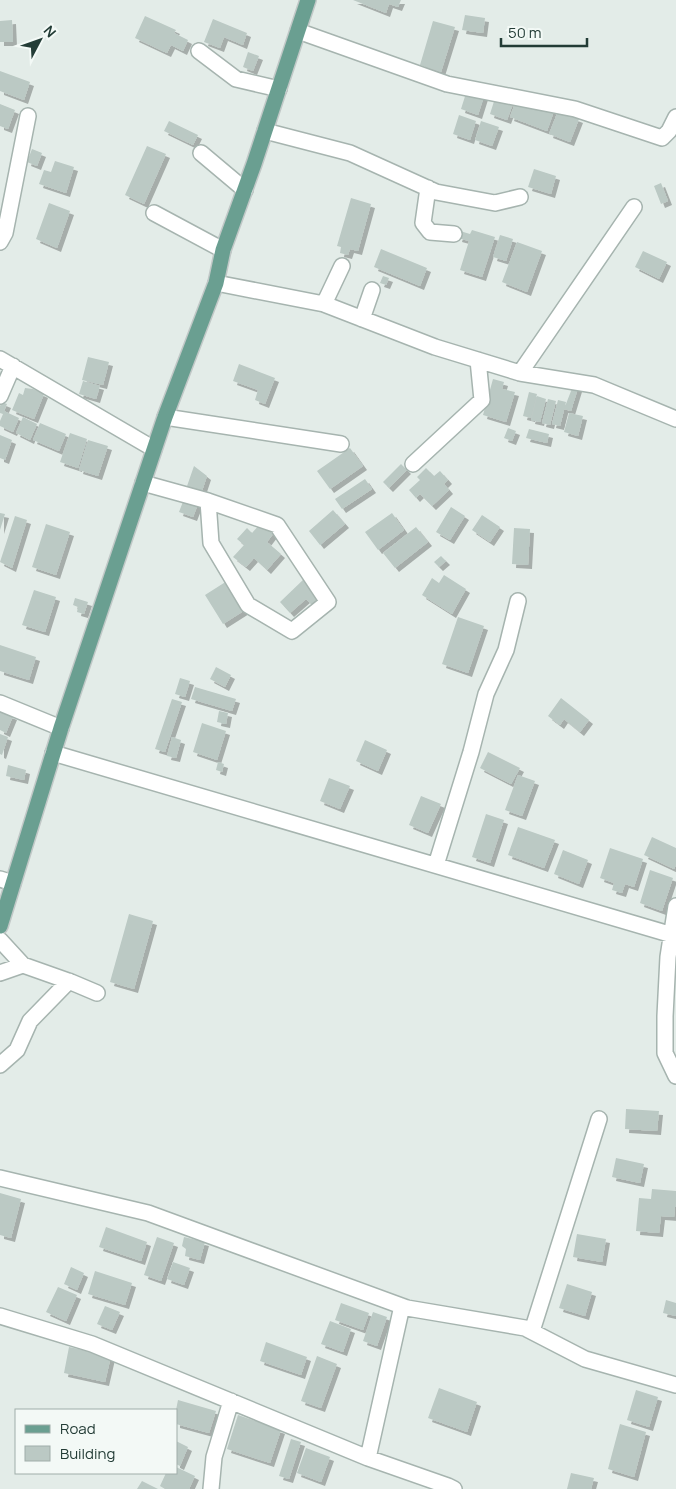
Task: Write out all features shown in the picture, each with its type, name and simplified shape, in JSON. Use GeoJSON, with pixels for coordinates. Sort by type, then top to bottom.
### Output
{"type":"FeatureCollection","features":[{"type":"Feature","properties":{"kind":"main road"},"geometry":{"type":"LineString","coordinates":[[0,926],[7,881],[53,753],[165,417],[216,283],[223,250],[265,132],[307,0]]}},
{"type":"Feature","properties":{"kind":"street"},"geometry":{"type":"LineString","coordinates":[[298,31],[447,84],[575,108],[662,138],[669,131],[676,117]]}},
{"type":"Feature","properties":{"kind":"street"},"geometry":{"type":"LineString","coordinates":[[199,51],[236,79],[279,89]]}},
{"type":"Feature","properties":{"kind":"street"},"geometry":{"type":"LineString","coordinates":[[0,242],[5,233],[28,116]]}},
{"type":"Feature","properties":{"kind":"street"},"geometry":{"type":"LineString","coordinates":[[265,132],[350,153],[436,192],[495,203],[520,197]]}},
{"type":"Feature","properties":{"kind":"street"},"geometry":{"type":"LineString","coordinates":[[201,153],[245,190]]}},
{"type":"Feature","properties":{"kind":"street"},"geometry":{"type":"LineString","coordinates":[[428,188],[423,223],[430,232],[454,234]]}},
{"type":"Feature","properties":{"kind":"street"},"geometry":{"type":"LineString","coordinates":[[520,372],[634,207]]}},
{"type":"Feature","properties":{"kind":"street"},"geometry":{"type":"LineString","coordinates":[[154,213],[223,250]]}},
{"type":"Feature","properties":{"kind":"street"},"geometry":{"type":"LineString","coordinates":[[324,304],[342,266]]}},
{"type":"Feature","properties":{"kind":"street"},"geometry":{"type":"LineString","coordinates":[[216,283],[324,304],[435,346],[478,360],[520,372],[594,385],[676,419]]}},
{"type":"Feature","properties":{"kind":"street"},"geometry":{"type":"LineString","coordinates":[[362,319],[372,290]]}},
{"type":"Feature","properties":{"kind":"street"},"geometry":{"type":"LineString","coordinates":[[413,464],[482,400],[478,360]]}},
{"type":"Feature","properties":{"kind":"street"},"geometry":{"type":"LineString","coordinates":[[0,396],[6,363],[154,449]]}},
{"type":"Feature","properties":{"kind":"street"},"geometry":{"type":"LineString","coordinates":[[165,417],[341,444]]}},
{"type":"Feature","properties":{"kind":"street"},"geometry":{"type":"LineString","coordinates":[[143,483],[208,501],[277,525],[328,602],[292,631],[248,605],[211,543],[208,501]]}},
{"type":"Feature","properties":{"kind":"street"},"geometry":{"type":"LineString","coordinates":[[436,865],[471,752],[486,694],[506,650],[518,601]]}},
{"type":"Feature","properties":{"kind":"street"},"geometry":{"type":"LineString","coordinates":[[0,703],[61,728]]}},
{"type":"Feature","properties":{"kind":"street"},"geometry":{"type":"LineString","coordinates":[[53,753],[674,935]]}},
{"type":"Feature","properties":{"kind":"street"},"geometry":{"type":"LineString","coordinates":[[676,906],[674,935],[668,957],[665,1006],[665,1054],[676,1076]]}},
{"type":"Feature","properties":{"kind":"street"},"geometry":{"type":"LineString","coordinates":[[0,940],[23,965],[97,993]]}},
{"type":"Feature","properties":{"kind":"street"},"geometry":{"type":"LineString","coordinates":[[0,973],[23,965]]}},
{"type":"Feature","properties":{"kind":"street"},"geometry":{"type":"LineString","coordinates":[[0,1065],[17,1050],[30,1020],[69,981]]}},
{"type":"Feature","properties":{"kind":"street"},"geometry":{"type":"LineString","coordinates":[[532,1331],[599,1119]]}},
{"type":"Feature","properties":{"kind":"street"},"geometry":{"type":"LineString","coordinates":[[0,1178],[148,1213],[402,1306],[525,1328],[585,1358],[676,1385]]}},
{"type":"Feature","properties":{"kind":"street"},"geometry":{"type":"LineString","coordinates":[[368,1458],[402,1306]]}},
{"type":"Feature","properties":{"kind":"street"},"geometry":{"type":"LineString","coordinates":[[0,1316],[92,1344],[368,1458],[454,1489]]}},
{"type":"Feature","properties":{"kind":"street"},"geometry":{"type":"LineString","coordinates":[[211,1489],[214,1457],[231,1401]]}},
{"type":"Feature","properties":{"kind":"building"},"geometry":{"type":"Polygon","coordinates":[[[353,0],[401,0],[398,7],[389,4],[386,13],[353,0]]]}},
{"type":"Feature","properties":{"kind":"building"},"geometry":{"type":"Polygon","coordinates":[[[465,15],[485,18],[483,33],[462,30],[465,15]]]}},
{"type":"Feature","properties":{"kind":"building"},"geometry":{"type":"Polygon","coordinates":[[[145,16],[176,30],[174,33],[188,40],[183,51],[171,45],[167,53],[135,38],[145,16]]]}},
{"type":"Feature","properties":{"kind":"building"},"geometry":{"type":"Polygon","coordinates":[[[213,19],[247,33],[243,45],[224,37],[220,48],[204,42],[213,19]]]}},
{"type":"Feature","properties":{"kind":"building"},"geometry":{"type":"Polygon","coordinates":[[[12,20],[13,42],[0,42],[0,21],[12,20]]]}},
{"type":"Feature","properties":{"kind":"building"},"geometry":{"type":"Polygon","coordinates":[[[433,21],[455,27],[441,72],[420,65],[433,21]]]}},
{"type":"Feature","properties":{"kind":"building"},"geometry":{"type":"Polygon","coordinates":[[[248,52],[259,56],[253,71],[243,67],[248,52]]]}},
{"type":"Feature","properties":{"kind":"building"},"geometry":{"type":"Polygon","coordinates":[[[0,71],[30,82],[24,100],[0,91],[0,71]]]}},
{"type":"Feature","properties":{"kind":"building"},"geometry":{"type":"Polygon","coordinates":[[[467,90],[484,96],[478,115],[461,109],[467,90]]]}},
{"type":"Feature","properties":{"kind":"building"},"geometry":{"type":"Polygon","coordinates":[[[496,95],[514,101],[507,120],[490,114],[496,95]]]}},
{"type":"Feature","properties":{"kind":"building"},"geometry":{"type":"Polygon","coordinates":[[[517,98],[554,111],[547,131],[510,117],[517,98]]]}},
{"type":"Feature","properties":{"kind":"building"},"geometry":{"type":"Polygon","coordinates":[[[0,104],[15,110],[8,129],[0,126],[0,104]]]}},
{"type":"Feature","properties":{"kind":"building"},"geometry":{"type":"Polygon","coordinates":[[[558,111],[579,119],[570,142],[549,134],[558,111]]]}},
{"type":"Feature","properties":{"kind":"building"},"geometry":{"type":"Polygon","coordinates":[[[459,115],[476,121],[470,140],[453,134],[459,115]]]}},
{"type":"Feature","properties":{"kind":"building"},"geometry":{"type":"Polygon","coordinates":[[[169,121],[198,135],[193,145],[164,131],[169,121]]]}},
{"type":"Feature","properties":{"kind":"building"},"geometry":{"type":"Polygon","coordinates":[[[481,121],[499,127],[492,146],[475,140],[481,121]]]}},
{"type":"Feature","properties":{"kind":"building"},"geometry":{"type":"Polygon","coordinates":[[[147,146],[166,154],[144,204],[125,195],[147,146]]]}},
{"type":"Feature","properties":{"kind":"building"},"geometry":{"type":"Polygon","coordinates":[[[32,149],[42,153],[37,166],[27,162],[32,149]]]}},
{"type":"Feature","properties":{"kind":"building"},"geometry":{"type":"Polygon","coordinates":[[[55,161],[74,167],[66,193],[39,184],[44,170],[51,172],[55,161]]]}},
{"type":"Feature","properties":{"kind":"building"},"geometry":{"type":"Polygon","coordinates":[[[534,169],[556,176],[551,194],[528,187],[534,169]]]}},
{"type":"Feature","properties":{"kind":"building"},"geometry":{"type":"Polygon","coordinates":[[[661,183],[668,201],[661,204],[654,186],[661,183]]]}},
{"type":"Feature","properties":{"kind":"building"},"geometry":{"type":"Polygon","coordinates":[[[351,198],[371,204],[358,251],[350,249],[348,255],[340,253],[341,247],[337,246],[351,198]]]}},
{"type":"Feature","properties":{"kind":"building"},"geometry":{"type":"Polygon","coordinates":[[[49,203],[70,211],[57,248],[36,239],[49,203]]]}},
{"type":"Feature","properties":{"kind":"building"},"geometry":{"type":"Polygon","coordinates":[[[472,230],[495,237],[482,277],[460,270],[469,241],[458,238],[460,231],[470,234],[472,230]]]}},
{"type":"Feature","properties":{"kind":"building"},"geometry":{"type":"Polygon","coordinates":[[[500,235],[513,239],[506,261],[493,257],[500,235]]]}},
{"type":"Feature","properties":{"kind":"building"},"geometry":{"type":"Polygon","coordinates":[[[517,242],[542,251],[527,292],[502,282],[517,242]]]}},
{"type":"Feature","properties":{"kind":"building"},"geometry":{"type":"Polygon","coordinates":[[[381,249],[427,268],[420,286],[374,267],[381,249]]]}},
{"type":"Feature","properties":{"kind":"building"},"geometry":{"type":"Polygon","coordinates":[[[643,251],[667,262],[659,279],[635,267],[643,251]]]}},
{"type":"Feature","properties":{"kind":"building"},"geometry":{"type":"Polygon","coordinates":[[[383,276],[389,278],[386,285],[380,283],[383,276]]]}},
{"type":"Feature","properties":{"kind":"building"},"geometry":{"type":"Polygon","coordinates":[[[88,357],[109,362],[103,385],[82,380],[88,357]]]}},
{"type":"Feature","properties":{"kind":"building"},"geometry":{"type":"Polygon","coordinates":[[[239,364],[275,378],[265,404],[255,400],[258,390],[233,381],[239,364]]]}},
{"type":"Feature","properties":{"kind":"building"},"geometry":{"type":"Polygon","coordinates":[[[493,379],[504,382],[502,389],[515,392],[506,422],[483,415],[493,379]]]}},
{"type":"Feature","properties":{"kind":"building"},"geometry":{"type":"Polygon","coordinates":[[[83,381],[100,386],[96,399],[79,394],[83,381]]]}},
{"type":"Feature","properties":{"kind":"building"},"geometry":{"type":"Polygon","coordinates":[[[573,386],[578,388],[571,411],[564,409],[573,386]]]}},
{"type":"Feature","properties":{"kind":"building"},"geometry":{"type":"Polygon","coordinates":[[[25,388],[44,394],[34,419],[12,410],[19,393],[23,395],[25,388]]]}},
{"type":"Feature","properties":{"kind":"building"},"geometry":{"type":"Polygon","coordinates":[[[529,392],[537,394],[531,418],[523,416],[529,392]]]}},
{"type":"Feature","properties":{"kind":"building"},"geometry":{"type":"Polygon","coordinates":[[[537,396],[546,399],[540,422],[531,420],[537,396]]]}},
{"type":"Feature","properties":{"kind":"building"},"geometry":{"type":"Polygon","coordinates":[[[548,399],[556,401],[550,425],[542,423],[548,399]]]}},
{"type":"Feature","properties":{"kind":"building"},"geometry":{"type":"Polygon","coordinates":[[[558,400],[566,402],[560,426],[552,424],[558,400]]]}},
{"type":"Feature","properties":{"kind":"building"},"geometry":{"type":"Polygon","coordinates":[[[2,402],[7,404],[4,411],[19,418],[13,432],[0,426],[3,414],[0,413],[2,402]]]}},
{"type":"Feature","properties":{"kind":"building"},"geometry":{"type":"Polygon","coordinates":[[[569,413],[583,416],[578,436],[564,432],[569,413]]]}},
{"type":"Feature","properties":{"kind":"building"},"geometry":{"type":"Polygon","coordinates":[[[23,417],[37,424],[30,440],[16,433],[23,417]]]}},
{"type":"Feature","properties":{"kind":"building"},"geometry":{"type":"Polygon","coordinates":[[[40,423],[66,434],[59,451],[33,440],[40,423]]]}},
{"type":"Feature","properties":{"kind":"building"},"geometry":{"type":"Polygon","coordinates":[[[508,428],[516,431],[512,441],[504,438],[508,428]]]}},
{"type":"Feature","properties":{"kind":"building"},"geometry":{"type":"Polygon","coordinates":[[[529,429],[549,434],[547,443],[526,438],[529,429]]]}},
{"type":"Feature","properties":{"kind":"building"},"geometry":{"type":"Polygon","coordinates":[[[70,433],[87,439],[78,468],[60,462],[70,433]]]}},
{"type":"Feature","properties":{"kind":"building"},"geometry":{"type":"Polygon","coordinates":[[[0,435],[12,440],[5,460],[0,458],[0,435]]]}},
{"type":"Feature","properties":{"kind":"building"},"geometry":{"type":"Polygon","coordinates":[[[88,440],[108,446],[98,476],[79,470],[88,440]]]}},
{"type":"Feature","properties":{"kind":"building"},"geometry":{"type":"Polygon","coordinates":[[[350,448],[363,466],[330,489],[317,471],[350,448]]]}},
{"type":"Feature","properties":{"kind":"building"},"geometry":{"type":"Polygon","coordinates":[[[401,464],[407,470],[389,488],[383,482],[401,464]]]}},
{"type":"Feature","properties":{"kind":"building"},"geometry":{"type":"Polygon","coordinates":[[[194,466],[207,476],[201,494],[186,489],[194,466]]]}},
{"type":"Feature","properties":{"kind":"building"},"geometry":{"type":"Polygon","coordinates":[[[426,468],[434,476],[440,471],[448,480],[444,484],[449,490],[432,506],[420,494],[416,498],[409,490],[420,480],[417,477],[426,468]]]}},
{"type":"Feature","properties":{"kind":"building"},"geometry":{"type":"Polygon","coordinates":[[[365,479],[372,489],[342,509],[335,499],[365,479]]]}},
{"type":"Feature","properties":{"kind":"building"},"geometry":{"type":"Polygon","coordinates":[[[184,499],[198,504],[193,517],[179,512],[184,499]]]}},
{"type":"Feature","properties":{"kind":"building"},"geometry":{"type":"Polygon","coordinates":[[[451,507],[465,516],[450,540],[436,532],[451,507]]]}},
{"type":"Feature","properties":{"kind":"building"},"geometry":{"type":"Polygon","coordinates":[[[333,510],[345,524],[320,545],[309,531],[333,510]]]}},
{"type":"Feature","properties":{"kind":"building"},"geometry":{"type":"Polygon","coordinates":[[[0,513],[5,514],[0,530],[0,513]]]}},
{"type":"Feature","properties":{"kind":"building"},"geometry":{"type":"Polygon","coordinates":[[[392,513],[404,530],[378,550],[365,532],[392,513]]]}},
{"type":"Feature","properties":{"kind":"building"},"geometry":{"type":"Polygon","coordinates":[[[482,515],[500,527],[490,542],[472,530],[482,515]]]}},
{"type":"Feature","properties":{"kind":"building"},"geometry":{"type":"Polygon","coordinates":[[[15,516],[27,520],[12,568],[0,562],[15,516]]]}},
{"type":"Feature","properties":{"kind":"building"},"geometry":{"type":"Polygon","coordinates":[[[261,523],[273,534],[267,542],[281,554],[267,570],[254,558],[246,567],[233,557],[244,545],[237,539],[247,528],[252,533],[261,523]]]}},
{"type":"Feature","properties":{"kind":"building"},"geometry":{"type":"Polygon","coordinates":[[[46,524],[70,532],[56,575],[32,567],[46,524]]]}},
{"type":"Feature","properties":{"kind":"building"},"geometry":{"type":"Polygon","coordinates":[[[416,527],[428,542],[395,568],[383,553],[416,527]]]}},
{"type":"Feature","properties":{"kind":"building"},"geometry":{"type":"Polygon","coordinates":[[[514,528],[530,529],[528,565],[512,564],[514,528]]]}},
{"type":"Feature","properties":{"kind":"building"},"geometry":{"type":"Polygon","coordinates":[[[441,556],[446,561],[439,567],[434,562],[441,556]]]}},
{"type":"Feature","properties":{"kind":"building"},"geometry":{"type":"Polygon","coordinates":[[[444,575],[466,589],[452,614],[422,595],[432,578],[439,583],[444,575]]]}},
{"type":"Feature","properties":{"kind":"building"},"geometry":{"type":"Polygon","coordinates":[[[305,578],[323,598],[313,606],[306,599],[290,613],[280,602],[305,578]]]}},
{"type":"Feature","properties":{"kind":"building"},"geometry":{"type":"Polygon","coordinates":[[[227,581],[245,610],[223,624],[205,595],[227,581]]]}},
{"type":"Feature","properties":{"kind":"building"},"geometry":{"type":"Polygon","coordinates":[[[34,590],[56,597],[45,632],[22,625],[34,590]]]}},
{"type":"Feature","properties":{"kind":"building"},"geometry":{"type":"Polygon","coordinates":[[[75,598],[88,602],[84,614],[77,612],[78,607],[73,605],[75,598]]]}},
{"type":"Feature","properties":{"kind":"building"},"geometry":{"type":"Polygon","coordinates":[[[458,617],[484,626],[468,673],[442,664],[458,617]]]}},
{"type":"Feature","properties":{"kind":"building"},"geometry":{"type":"Polygon","coordinates":[[[0,645],[36,657],[29,680],[0,671],[0,645]]]}},
{"type":"Feature","properties":{"kind":"building"},"geometry":{"type":"Polygon","coordinates":[[[216,667],[231,675],[225,687],[210,679],[216,667]]]}},
{"type":"Feature","properties":{"kind":"building"},"geometry":{"type":"Polygon","coordinates":[[[180,678],[190,681],[185,697],[175,694],[180,678]]]}},
{"type":"Feature","properties":{"kind":"building"},"geometry":{"type":"Polygon","coordinates":[[[195,687],[236,699],[232,711],[191,699],[195,687]]]}},
{"type":"Feature","properties":{"kind":"building"},"geometry":{"type":"Polygon","coordinates":[[[561,698],[589,720],[580,732],[564,719],[560,725],[548,716],[561,698]]]}},
{"type":"Feature","properties":{"kind":"building"},"geometry":{"type":"Polygon","coordinates":[[[172,699],[182,702],[165,752],[155,749],[172,699]]]}},
{"type":"Feature","properties":{"kind":"building"},"geometry":{"type":"Polygon","coordinates":[[[0,711],[13,716],[6,733],[0,730],[0,711]]]}},
{"type":"Feature","properties":{"kind":"building"},"geometry":{"type":"Polygon","coordinates":[[[219,711],[228,713],[226,724],[217,722],[219,711]]]}},
{"type":"Feature","properties":{"kind":"building"},"geometry":{"type":"Polygon","coordinates":[[[202,723],[226,731],[217,760],[193,752],[202,723]]]}},
{"type":"Feature","properties":{"kind":"building"},"geometry":{"type":"Polygon","coordinates":[[[0,734],[8,737],[2,755],[0,754],[0,734]]]}},
{"type":"Feature","properties":{"kind":"building"},"geometry":{"type":"Polygon","coordinates":[[[172,737],[181,740],[176,758],[167,756],[172,737]]]}},
{"type":"Feature","properties":{"kind":"building"},"geometry":{"type":"Polygon","coordinates":[[[365,740],[387,750],[378,771],[356,761],[365,740]]]}},
{"type":"Feature","properties":{"kind":"building"},"geometry":{"type":"Polygon","coordinates":[[[488,752],[520,768],[511,784],[480,768],[488,752]]]}},
{"type":"Feature","properties":{"kind":"building"},"geometry":{"type":"Polygon","coordinates":[[[218,762],[224,764],[222,772],[216,770],[218,762]]]}},
{"type":"Feature","properties":{"kind":"building"},"geometry":{"type":"Polygon","coordinates":[[[8,765],[26,770],[24,780],[6,776],[8,765]]]}},
{"type":"Feature","properties":{"kind":"building"},"geometry":{"type":"Polygon","coordinates":[[[518,775],[535,781],[522,816],[505,810],[518,775]]]}},
{"type":"Feature","properties":{"kind":"building"},"geometry":{"type":"Polygon","coordinates":[[[329,778],[350,786],[340,809],[320,801],[329,778]]]}},
{"type":"Feature","properties":{"kind":"building"},"geometry":{"type":"Polygon","coordinates":[[[421,796],[441,804],[428,833],[409,825],[421,796]]]}},
{"type":"Feature","properties":{"kind":"building"},"geometry":{"type":"Polygon","coordinates":[[[486,814],[504,820],[490,863],[472,857],[486,814]]]}},
{"type":"Feature","properties":{"kind":"building"},"geometry":{"type":"Polygon","coordinates":[[[518,827],[555,840],[544,868],[508,855],[518,827]]]}},
{"type":"Feature","properties":{"kind":"building"},"geometry":{"type":"Polygon","coordinates":[[[652,837],[676,848],[676,865],[674,869],[644,855],[652,837]]]}},
{"type":"Feature","properties":{"kind":"building"},"geometry":{"type":"Polygon","coordinates":[[[610,848],[643,859],[634,887],[625,884],[622,893],[612,890],[614,883],[600,878],[610,848]]]}},
{"type":"Feature","properties":{"kind":"building"},"geometry":{"type":"Polygon","coordinates":[[[563,850],[588,860],[579,884],[554,874],[563,850]]]}},
{"type":"Feature","properties":{"kind":"building"},"geometry":{"type":"Polygon","coordinates":[[[650,870],[673,878],[662,911],[640,903],[650,870]]]}},
{"type":"Feature","properties":{"kind":"building"},"geometry":{"type":"Polygon","coordinates":[[[129,914],[153,921],[134,989],[110,982],[129,914]]]}},
{"type":"Feature","properties":{"kind":"building"},"geometry":{"type":"Polygon","coordinates":[[[626,1109],[659,1111],[657,1131],[625,1129],[626,1109]]]}},
{"type":"Feature","properties":{"kind":"building"},"geometry":{"type":"Polygon","coordinates":[[[616,1158],[644,1164],[640,1183],[612,1177],[616,1158]]]}},
{"type":"Feature","properties":{"kind":"building"},"geometry":{"type":"Polygon","coordinates":[[[652,1189],[676,1191],[674,1217],[661,1216],[659,1233],[636,1231],[639,1198],[651,1199],[652,1189]]]}},
{"type":"Feature","properties":{"kind":"building"},"geometry":{"type":"Polygon","coordinates":[[[0,1193],[21,1199],[11,1238],[0,1235],[0,1193]]]}},
{"type":"Feature","properties":{"kind":"building"},"geometry":{"type":"Polygon","coordinates":[[[106,1227],[147,1242],[141,1261],[99,1247],[106,1227]]]}},
{"type":"Feature","properties":{"kind":"building"},"geometry":{"type":"Polygon","coordinates":[[[577,1234],[606,1239],[602,1262],[573,1257],[577,1234]]]}},
{"type":"Feature","properties":{"kind":"building"},"geometry":{"type":"Polygon","coordinates":[[[157,1237],[174,1243],[161,1281],[144,1275],[157,1237]]]}},
{"type":"Feature","properties":{"kind":"building"},"geometry":{"type":"Polygon","coordinates":[[[184,1237],[205,1242],[200,1260],[185,1256],[186,1249],[182,1246],[184,1237]]]}},
{"type":"Feature","properties":{"kind":"building"},"geometry":{"type":"Polygon","coordinates":[[[173,1262],[190,1268],[184,1285],[167,1279],[173,1262]]]}},
{"type":"Feature","properties":{"kind":"building"},"geometry":{"type":"Polygon","coordinates":[[[71,1267],[84,1273],[77,1290],[64,1284],[71,1267]]]}},
{"type":"Feature","properties":{"kind":"building"},"geometry":{"type":"Polygon","coordinates":[[[95,1271],[132,1283],[125,1305],[88,1294],[95,1271]]]}},
{"type":"Feature","properties":{"kind":"building"},"geometry":{"type":"Polygon","coordinates":[[[567,1284],[592,1292],[585,1316],[559,1308],[567,1284]]]}},
{"type":"Feature","properties":{"kind":"building"},"geometry":{"type":"Polygon","coordinates":[[[58,1287],[77,1295],[66,1321],[46,1312],[58,1287]]]}},
{"type":"Feature","properties":{"kind":"building"},"geometry":{"type":"Polygon","coordinates":[[[666,1300],[676,1303],[676,1316],[663,1313],[666,1300]]]}},
{"type":"Feature","properties":{"kind":"building"},"geometry":{"type":"Polygon","coordinates":[[[341,1303],[369,1313],[363,1330],[335,1320],[341,1303]]]}},
{"type":"Feature","properties":{"kind":"building"},"geometry":{"type":"Polygon","coordinates":[[[105,1306],[120,1312],[112,1330],[97,1324],[105,1306]]]}},
{"type":"Feature","properties":{"kind":"building"},"geometry":{"type":"Polygon","coordinates":[[[373,1312],[387,1317],[377,1346],[363,1341],[373,1312]]]}},
{"type":"Feature","properties":{"kind":"building"},"geometry":{"type":"Polygon","coordinates":[[[330,1321],[351,1329],[343,1352],[321,1344],[330,1321]]]}},
{"type":"Feature","properties":{"kind":"building"},"geometry":{"type":"Polygon","coordinates":[[[266,1342],[307,1357],[301,1375],[260,1361],[266,1342]]]}},
{"type":"Feature","properties":{"kind":"building"},"geometry":{"type":"Polygon","coordinates":[[[69,1347],[111,1356],[105,1382],[64,1373],[69,1347]]]}},
{"type":"Feature","properties":{"kind":"building"},"geometry":{"type":"Polygon","coordinates":[[[317,1356],[337,1364],[321,1408],[301,1401],[317,1356]]]}},
{"type":"Feature","properties":{"kind":"building"},"geometry":{"type":"Polygon","coordinates":[[[439,1388],[477,1402],[467,1432],[428,1418],[439,1388]]]}},
{"type":"Feature","properties":{"kind":"building"},"geometry":{"type":"Polygon","coordinates":[[[636,1390],[658,1397],[649,1427],[627,1420],[636,1390]]]}},
{"type":"Feature","properties":{"kind":"building"},"geometry":{"type":"Polygon","coordinates":[[[178,1400],[216,1411],[209,1433],[178,1425],[178,1409],[176,1409],[178,1400]]]}},
{"type":"Feature","properties":{"kind":"building"},"geometry":{"type":"Polygon","coordinates":[[[238,1415],[281,1430],[270,1463],[227,1449],[238,1415]]]}},
{"type":"Feature","properties":{"kind":"building"},"geometry":{"type":"Polygon","coordinates":[[[620,1424],[646,1432],[634,1477],[608,1469],[620,1424]]]}},
{"type":"Feature","properties":{"kind":"building"},"geometry":{"type":"Polygon","coordinates":[[[291,1439],[301,1442],[289,1479],[279,1476],[291,1439]]]}},
{"type":"Feature","properties":{"kind":"building"},"geometry":{"type":"Polygon","coordinates":[[[178,1442],[188,1447],[180,1466],[178,1465],[178,1442]]]}},
{"type":"Feature","properties":{"kind":"building"},"geometry":{"type":"Polygon","coordinates":[[[306,1448],[330,1457],[321,1482],[297,1473],[306,1448]]]}},
{"type":"Feature","properties":{"kind":"building"},"geometry":{"type":"Polygon","coordinates":[[[178,1468],[195,1476],[189,1489],[165,1489],[160,1486],[166,1474],[178,1474],[178,1468]]]}},
{"type":"Feature","properties":{"kind":"building"},"geometry":{"type":"Polygon","coordinates":[[[571,1473],[594,1478],[591,1489],[567,1489],[571,1473]]]}},
{"type":"Feature","properties":{"kind":"building"},"geometry":{"type":"Polygon","coordinates":[[[142,1481],[158,1489],[137,1489],[142,1481]]]}}]}
